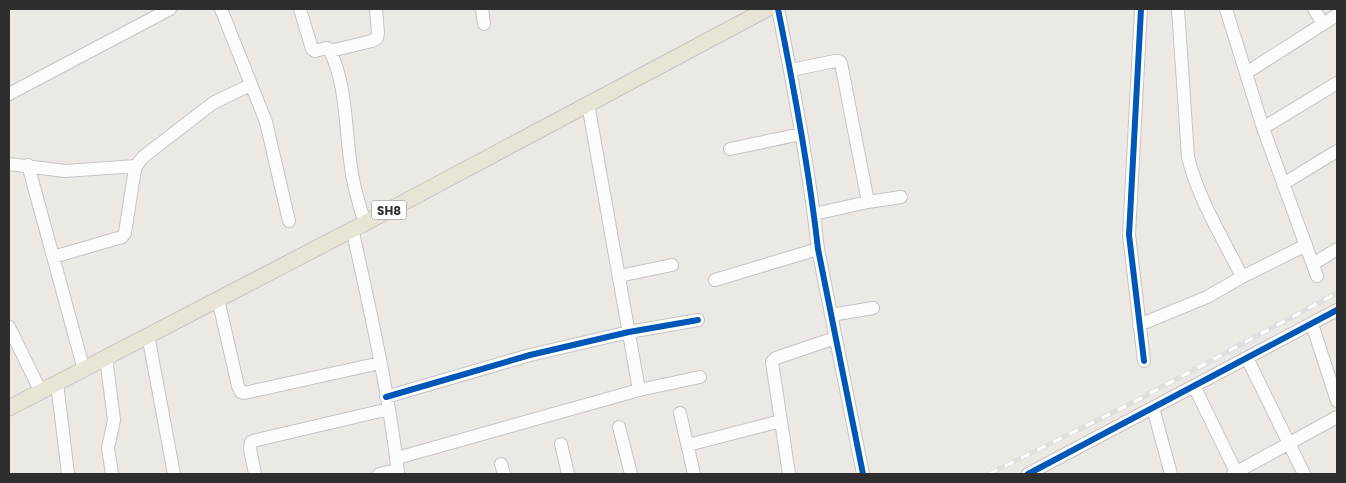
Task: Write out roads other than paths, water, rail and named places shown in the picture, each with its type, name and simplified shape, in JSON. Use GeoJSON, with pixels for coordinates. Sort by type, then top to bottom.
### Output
{"type":"FeatureCollection","features":[{"type":"Feature","properties":{"kind":"main road","name":"SH8"},"geometry":{"type":"LineString","coordinates":[[9,408],[767,9]]}},
{"type":"Feature","properties":{"kind":"street"},"geometry":{"type":"LineString","coordinates":[[9,94],[170,9]]}},
{"type":"Feature","properties":{"kind":"street"},"geometry":{"type":"LineString","coordinates":[[221,9],[266,122],[290,221]]}},
{"type":"Feature","properties":{"kind":"street"},"geometry":{"type":"LineString","coordinates":[[300,9],[312,49],[315,51],[326,48],[330,51],[338,70],[351,168],[357,196],[359,225],[398,467]]}},
{"type":"Feature","properties":{"kind":"street"},"geometry":{"type":"LineString","coordinates":[[330,51],[375,39],[378,35],[376,9]]}},
{"type":"Feature","properties":{"kind":"street"},"geometry":{"type":"LineString","coordinates":[[482,9],[484,24]]}},
{"type":"Feature","properties":{"kind":"street"},"geometry":{"type":"LineString","coordinates":[[778,9],[791,70],[818,249],[863,474]]}},
{"type":"Feature","properties":{"kind":"street"},"geometry":{"type":"LineString","coordinates":[[1141,9],[1129,235],[1144,361]]}},
{"type":"Feature","properties":{"kind":"street"},"geometry":{"type":"LineString","coordinates":[[1178,9],[1186,140],[1190,166],[1204,202],[1242,277]]}},
{"type":"Feature","properties":{"kind":"street"},"geometry":{"type":"LineString","coordinates":[[1226,9],[1263,128],[1315,270],[1337,249]]}},
{"type":"Feature","properties":{"kind":"street"},"geometry":{"type":"LineString","coordinates":[[1314,9],[1323,24]]}},
{"type":"Feature","properties":{"kind":"street"},"geometry":{"type":"LineString","coordinates":[[1246,73],[1337,15]]}},
{"type":"Feature","properties":{"kind":"street"},"geometry":{"type":"LineString","coordinates":[[791,70],[838,60],[841,63],[868,202]]}},
{"type":"Feature","properties":{"kind":"street"},"geometry":{"type":"LineString","coordinates":[[1263,128],[1337,83]]}},
{"type":"Feature","properties":{"kind":"street"},"geometry":{"type":"LineString","coordinates":[[52,257],[122,238],[125,233],[136,166],[142,157],[213,103],[250,85]]}},
{"type":"Feature","properties":{"kind":"street"},"geometry":{"type":"LineString","coordinates":[[588,104],[639,390]]}},
{"type":"Feature","properties":{"kind":"street"},"geometry":{"type":"LineString","coordinates":[[730,148],[801,134]]}},
{"type":"Feature","properties":{"kind":"street"},"geometry":{"type":"LineString","coordinates":[[1283,184],[1337,151]]}},
{"type":"Feature","properties":{"kind":"street"},"geometry":{"type":"LineString","coordinates":[[9,164],[65,171],[136,166]]}},
{"type":"Feature","properties":{"kind":"street"},"geometry":{"type":"LineString","coordinates":[[28,165],[84,370]]}},
{"type":"Feature","properties":{"kind":"street"},"geometry":{"type":"LineString","coordinates":[[814,214],[901,196]]}},
{"type":"Feature","properties":{"kind":"street"},"geometry":{"type":"LineString","coordinates":[[1139,325],[1207,296],[1306,245]]}},
{"type":"Feature","properties":{"kind":"street"},"geometry":{"type":"LineString","coordinates":[[715,280],[818,249]]}},
{"type":"Feature","properties":{"kind":"street"},"geometry":{"type":"LineString","coordinates":[[619,276],[672,265]]}},
{"type":"Feature","properties":{"kind":"street"},"geometry":{"type":"LineString","coordinates":[[218,299],[241,392],[244,393],[380,362]]}},
{"type":"Feature","properties":{"kind":"street"},"geometry":{"type":"LineString","coordinates":[[831,315],[873,308]]}},
{"type":"Feature","properties":{"kind":"street"},"geometry":{"type":"LineString","coordinates":[[1028,474],[1337,310]]}},
{"type":"Feature","properties":{"kind":"street"},"geometry":{"type":"LineString","coordinates":[[255,474],[250,449],[251,442],[253,441],[388,403],[530,354],[629,332],[698,320]]}},
{"type":"Feature","properties":{"kind":"street"},"geometry":{"type":"LineString","coordinates":[[1312,324],[1337,401]]}},
{"type":"Feature","properties":{"kind":"street"},"geometry":{"type":"LineString","coordinates":[[9,326],[41,392]]}},
{"type":"Feature","properties":{"kind":"street"},"geometry":{"type":"LineString","coordinates":[[148,335],[174,474]]}},
{"type":"Feature","properties":{"kind":"street"},"geometry":{"type":"LineString","coordinates":[[789,474],[772,362],[776,358],[835,338]]}},
{"type":"Feature","properties":{"kind":"street"},"geometry":{"type":"LineString","coordinates":[[106,358],[114,420],[108,448],[112,474]]}},
{"type":"Feature","properties":{"kind":"street"},"geometry":{"type":"LineString","coordinates":[[1247,358],[1304,474]]}},
{"type":"Feature","properties":{"kind":"street"},"geometry":{"type":"LineString","coordinates":[[379,474],[639,390],[700,377]]}},
{"type":"Feature","properties":{"kind":"street"},"geometry":{"type":"LineString","coordinates":[[56,383],[68,474]]}},
{"type":"Feature","properties":{"kind":"street"},"geometry":{"type":"LineString","coordinates":[[1194,386],[1236,474],[1337,417]]}},
{"type":"Feature","properties":{"kind":"street"},"geometry":{"type":"LineString","coordinates":[[1153,408],[1171,474]]}},
{"type":"Feature","properties":{"kind":"street"},"geometry":{"type":"LineString","coordinates":[[680,413],[694,474]]}},
{"type":"Feature","properties":{"kind":"street"},"geometry":{"type":"LineString","coordinates":[[688,445],[781,421]]}},
{"type":"Feature","properties":{"kind":"street"},"geometry":{"type":"LineString","coordinates":[[619,427],[630,474]]}},
{"type":"Feature","properties":{"kind":"street"},"geometry":{"type":"LineString","coordinates":[[561,444],[568,474]]}},
{"type":"Feature","properties":{"kind":"railway"},"geometry":{"type":"LineString","coordinates":[[989,474],[1130,404],[1337,293]]}}]}
